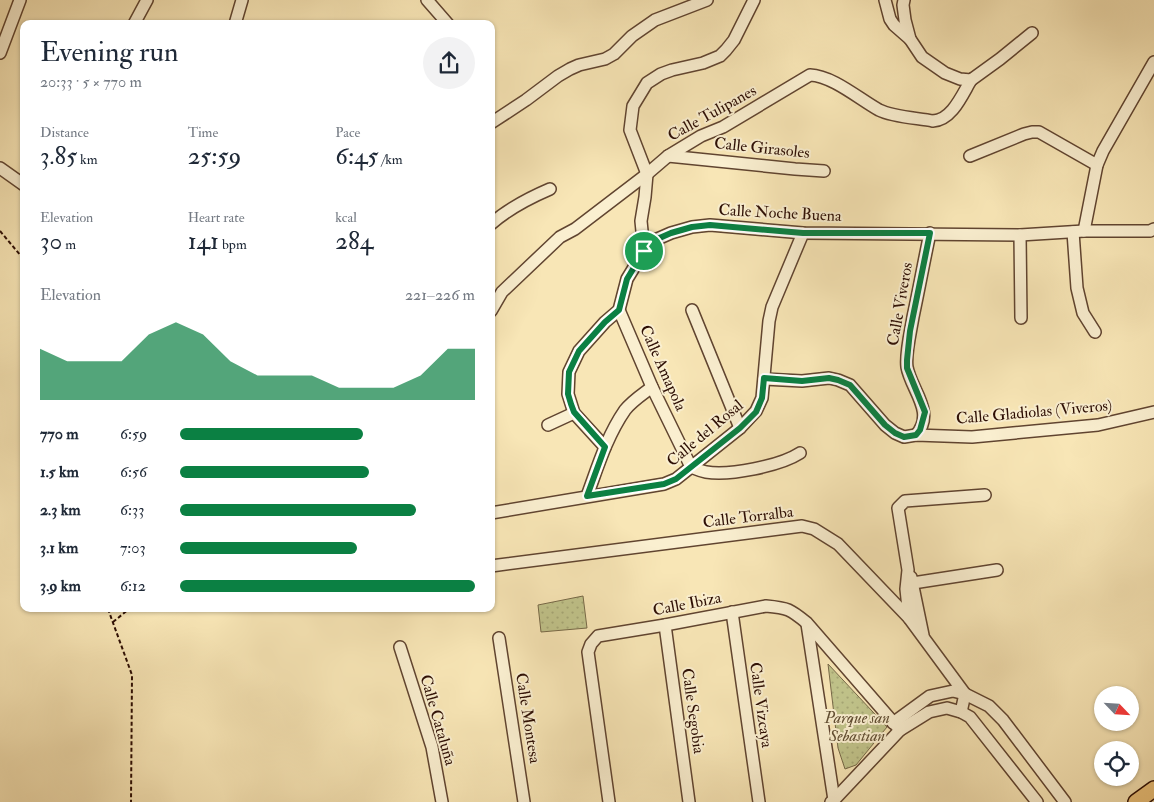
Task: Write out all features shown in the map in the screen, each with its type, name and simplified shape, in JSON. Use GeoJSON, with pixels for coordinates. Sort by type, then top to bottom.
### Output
{"type":"FeatureCollection","features":[{"type":"Feature","properties":{"kind":"main road"},"geometry":{"type":"LineString","coordinates":[[1136,802],[1153,790]]}},
{"type":"Feature","properties":{"kind":"main road"},"geometry":{"type":"LineString","coordinates":[[1141,802],[1153,790]]}},
{"type":"Feature","properties":{"kind":"street"},"geometry":{"type":"LineString","coordinates":[[0,53],[20,0]]}},
{"type":"Feature","properties":{"kind":"street"},"geometry":{"type":"LineString","coordinates":[[136,20],[147,0]]}},
{"type":"Feature","properties":{"kind":"street"},"geometry":{"type":"LineString","coordinates":[[236,20],[242,0]]}},
{"type":"Feature","properties":{"kind":"street"},"geometry":{"type":"LineString","coordinates":[[427,0],[444,20]]}},
{"type":"Feature","properties":{"kind":"street"},"geometry":{"type":"LineString","coordinates":[[495,120],[570,69],[605,59],[614,54],[632,36],[655,20],[708,0]]}},
{"type":"Feature","properties":{"kind":"street"},"geometry":{"type":"LineString","coordinates":[[644,251],[641,220],[647,174],[630,130],[633,106],[647,83],[661,74],[703,64],[720,56],[734,40],[754,0]]}},
{"type":"Feature","properties":{"kind":"street"},"geometry":{"type":"LineString","coordinates":[[885,0],[890,19],[910,39],[922,57],[945,73],[960,79],[971,80]]}},
{"type":"Feature","properties":{"kind":"street"},"geometry":{"type":"LineString","coordinates":[[904,0],[903,11],[910,39]]}},
{"type":"Feature","properties":{"kind":"street","name":"Calle Tulipanes"},"geometry":{"type":"LineString","coordinates":[[495,304],[502,292],[560,238],[575,230],[668,156],[701,136],[723,127],[810,75],[817,75],[830,80],[881,111],[933,121],[940,120],[951,112],[971,80],[1032,33]]}},
{"type":"Feature","properties":{"kind":"street"},"geometry":{"type":"LineString","coordinates":[[1095,332],[1083,313],[1076,288],[1079,231],[1103,151],[1153,66]]}},
{"type":"Feature","properties":{"kind":"street"},"geometry":{"type":"LineString","coordinates":[[970,156],[1024,134],[1039,132],[1097,166]]}},
{"type":"Feature","properties":{"kind":"street","name":"Calle Girasoles"},"geometry":{"type":"LineString","coordinates":[[668,156],[824,171]]}},
{"type":"Feature","properties":{"kind":"street"},"geometry":{"type":"LineString","coordinates":[[0,168],[20,183]]}},
{"type":"Feature","properties":{"kind":"street"},"geometry":{"type":"LineString","coordinates":[[495,221],[516,205],[550,189]]}},
{"type":"Feature","properties":{"kind":"street","name":"Calle Noche Buena"},"geometry":{"type":"LineString","coordinates":[[619,310],[627,279],[644,251],[655,240],[692,227],[710,225],[803,233],[1020,235],[1079,231],[1153,232]]}},
{"type":"Feature","properties":{"kind":"street","name":"Calle del Rosal"},"geometry":{"type":"LineString","coordinates":[[495,512],[664,484],[676,479],[740,428],[756,412],[762,398],[772,307],[803,233]]}},
{"type":"Feature","properties":{"kind":"street","name":"Calle Viveros"},"geometry":{"type":"LineString","coordinates":[[916,435],[920,430],[925,412],[907,368],[907,360],[910,331],[930,233]]}},
{"type":"Feature","properties":{"kind":"street"},"geometry":{"type":"LineString","coordinates":[[1020,235],[1021,318]]}},
{"type":"Feature","properties":{"kind":"street"},"geometry":{"type":"LineString","coordinates":[[605,447],[574,412],[568,394],[569,372],[579,351],[605,322],[619,310]]}},
{"type":"Feature","properties":{"kind":"street","name":"Calle Amapola"},"geometry":{"type":"LineString","coordinates":[[619,310],[652,387],[691,467]]}},
{"type":"Feature","properties":{"kind":"street"},"geometry":{"type":"LineString","coordinates":[[692,310],[740,428]]}},
{"type":"Feature","properties":{"kind":"street","name":"Calle Gladiolas (Viveros)"},"geometry":{"type":"LineString","coordinates":[[764,378],[802,381],[829,378],[850,385],[885,425],[904,437],[916,435],[972,437],[1098,425],[1154,412]]}},
{"type":"Feature","properties":{"kind":"street"},"geometry":{"type":"LineString","coordinates":[[587,496],[614,428],[626,409],[652,387]]}},
{"type":"Feature","properties":{"kind":"street"},"geometry":{"type":"LineString","coordinates":[[548,425],[574,412]]}},
{"type":"Feature","properties":{"kind":"street"},"geometry":{"type":"LineString","coordinates":[[691,467],[705,472],[734,471],[772,465],[800,453]]}},
{"type":"Feature","properties":{"kind":"street"},"geometry":{"type":"LineString","coordinates":[[924,637],[913,583],[908,570],[898,509],[905,501],[985,495]]}},
{"type":"Feature","properties":{"kind":"street","name":"Calle Torralba"},"geometry":{"type":"LineString","coordinates":[[495,565],[802,526],[814,529],[838,544],[909,618],[965,694]]}},
{"type":"Feature","properties":{"kind":"street"},"geometry":{"type":"LineString","coordinates":[[908,570],[906,589],[909,618]]}},
{"type":"Feature","properties":{"kind":"street"},"geometry":{"type":"LineString","coordinates":[[913,583],[998,570]]}},
{"type":"Feature","properties":{"kind":"street","name":"Calle Ibiza"},"geometry":{"type":"LineString","coordinates":[[609,802],[588,652],[592,641],[598,636],[766,606],[782,607],[793,611],[807,623],[897,726]]}},
{"type":"Feature","properties":{"kind":"street","name":"Calle Vizcaya"},"geometry":{"type":"LineString","coordinates":[[732,612],[759,802]]}},
{"type":"Feature","properties":{"kind":"street"},"geometry":{"type":"LineString","coordinates":[[807,623],[833,801]]}},
{"type":"Feature","properties":{"kind":"street","name":"Calle Segobia"},"geometry":{"type":"LineString","coordinates":[[664,625],[689,802]]}},
{"type":"Feature","properties":{"kind":"street","name":"Calle Montesa"},"geometry":{"type":"LineString","coordinates":[[499,638],[524,802]]}},
{"type":"Feature","properties":{"kind":"street","name":"Calle Cataluña"},"geometry":{"type":"LineString","coordinates":[[400,647],[432,747],[442,802]]}},
{"type":"Feature","properties":{"kind":"street","name":"Calle Torralba"},"geometry":{"type":"LineString","coordinates":[[897,726],[930,696],[953,692],[965,694],[989,706],[1002,720],[1065,802]]}},
{"type":"Feature","properties":{"kind":"street"},"geometry":{"type":"LineString","coordinates":[[961,712],[965,694]]}},
{"type":"Feature","properties":{"kind":"street"},"geometry":{"type":"LineString","coordinates":[[833,801],[897,726],[929,712],[947,708],[970,717],[1038,802]]}},
{"type":"Feature","properties":{"kind":"path"},"geometry":{"type":"LineString","coordinates":[[0,231],[20,255]]}},
{"type":"Feature","properties":{"kind":"path"},"geometry":{"type":"LineString","coordinates":[[109,612],[132,675],[131,802]]}},
{"type":"Feature","properties":{"kind":"path"},"geometry":{"type":"LineString","coordinates":[[113,622],[125,612]]}},
{"type":"Feature","properties":{"kind":"green space"},"geometry":{"type":"Polygon","coordinates":[[[583,596],[587,628],[541,632],[538,605],[583,596]]]}},
{"type":"Feature","properties":{"kind":"green space","name":"Parque san Sebastian"},"geometry":{"type":"Polygon","coordinates":[[[828,664],[887,727],[856,765],[845,769],[838,748],[828,664]]]}},
{"type":"Feature","properties":{"kind":"route"},"geometry":{"type":"LineString","coordinates":[[710,225],[803,233],[930,233],[910,331],[907,360],[907,368],[925,412],[920,430],[916,435],[904,437],[895,433],[885,425],[850,385],[838,380],[829,378],[802,381],[764,378],[762,398],[756,412],[740,428],[676,479],[664,484],[587,496],[605,447],[574,412],[568,394],[569,372],[579,351],[605,322],[619,310],[627,279],[644,251],[655,240],[671,233],[692,227],[710,225]]}}]}
